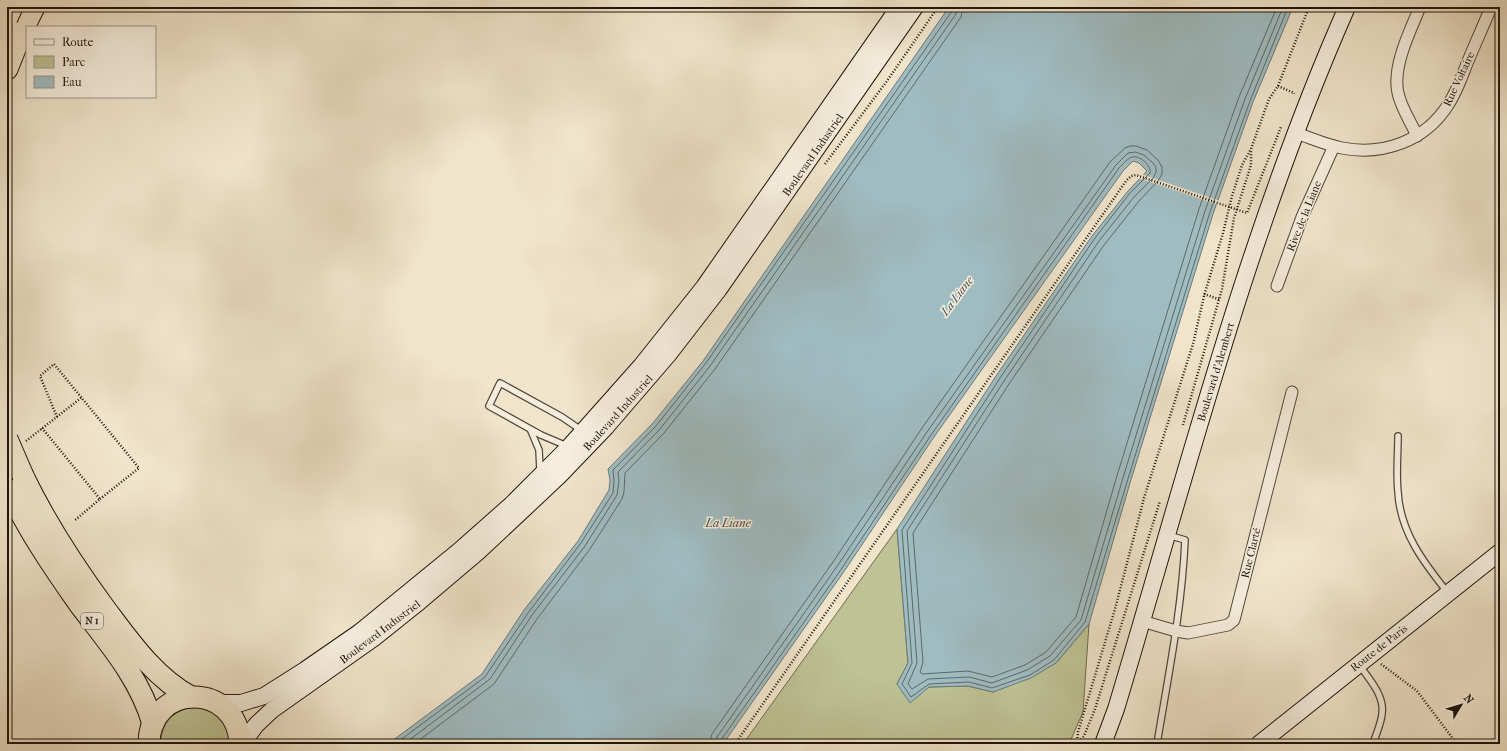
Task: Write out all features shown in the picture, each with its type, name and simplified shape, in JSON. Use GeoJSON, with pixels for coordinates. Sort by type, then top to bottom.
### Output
{"type":"FeatureCollection","features":[{"type":"Feature","properties":{"kind":"highway"},"geometry":{"type":"LineString","coordinates":[[7,18],[12,7]]}},
{"type":"Feature","properties":{"kind":"highway"},"geometry":{"type":"LineString","coordinates":[[7,69],[23,29],[34,7]]}},
{"type":"Feature","properties":{"kind":"highway","name":"N 1"},"geometry":{"type":"LineString","coordinates":[[15,440],[13,483],[25,520],[51,563],[127,668],[143,696],[151,734]]}},
{"type":"Feature","properties":{"kind":"highway","name":"N 1"},"geometry":{"type":"LineString","coordinates":[[13,483],[55,536],[126,638],[165,679],[191,697]]}},
{"type":"Feature","properties":{"kind":"highway"},"geometry":{"type":"LineString","coordinates":[[151,734],[158,714],[168,705],[178,700],[191,697],[205,698],[218,703],[226,709],[234,719],[239,731],[241,744]]}},
{"type":"Feature","properties":{"kind":"street","name":"Boulevard Industriel"},"geometry":{"type":"LineString","coordinates":[[218,703],[241,703],[255,700],[274,690],[315,664],[370,624],[434,572],[498,516],[539,478],[569,447],[588,440],[641,366],[704,287],[899,7]]}},
{"type":"Feature","properties":{"kind":"street","name":"Boulevard Industriel"},"geometry":{"type":"LineString","coordinates":[[241,744],[256,725],[272,710],[355,652],[445,581],[520,514],[588,440],[654,373],[719,290],[915,7]]}},
{"type":"Feature","properties":{"kind":"street","name":"Boulevard d'Alembert"},"geometry":{"type":"LineString","coordinates":[[1103,744],[1112,722],[1242,286],[1268,207],[1296,132],[1347,7]]}},
{"type":"Feature","properties":{"kind":"street"},"geometry":{"type":"LineString","coordinates":[[1417,136],[1400,99],[1397,86],[1401,56],[1420,7]]}},
{"type":"Feature","properties":{"kind":"street","name":"Rue Voltaire"},"geometry":{"type":"LineString","coordinates":[[1296,132],[1334,146],[1355,150],[1379,150],[1397,145],[1417,136],[1433,122],[1449,104],[1491,7]]}},
{"type":"Feature","properties":{"kind":"street","name":"Rive de la Liane"},"geometry":{"type":"LineString","coordinates":[[1277,286],[1302,217],[1334,146]]}},
{"type":"Feature","properties":{"kind":"street","name":"Rue Clarté"},"geometry":{"type":"LineString","coordinates":[[1142,621],[1176,631],[1194,633],[1228,625],[1234,620],[1292,392]]}},
{"type":"Feature","properties":{"kind":"street","name":"Route de Paris"},"geometry":{"type":"LineString","coordinates":[[1258,744],[1500,552]]}},
{"type":"Feature","properties":{"kind":"lane"},"geometry":{"type":"LineString","coordinates":[[569,447],[548,439],[489,406],[500,383],[562,417],[588,440]]}},
{"type":"Feature","properties":{"kind":"lane"},"geometry":{"type":"LineString","coordinates":[[531,430],[540,454],[539,478]]}},
{"type":"Feature","properties":{"kind":"lane"},"geometry":{"type":"LineString","coordinates":[[1398,436],[1398,493],[1402,519],[1420,556],[1448,593]]}},
{"type":"Feature","properties":{"kind":"lane"},"geometry":{"type":"LineString","coordinates":[[1157,744],[1176,631],[1184,564],[1185,540],[1168,535]]}},
{"type":"Feature","properties":{"kind":"lane"},"geometry":{"type":"LineString","coordinates":[[1364,660],[1382,705],[1382,715],[1373,744]]}},
{"type":"Feature","properties":{"kind":"path"},"geometry":{"type":"LineString","coordinates":[[1077,744],[1078,732],[1113,616],[1144,498],[1193,344],[1204,294],[1223,233],[1229,206],[1242,165],[1251,149],[1269,99],[1278,86],[1309,7]]}},
{"type":"Feature","properties":{"kind":"path"},"geometry":{"type":"LineString","coordinates":[[1278,86],[1294,93],[1292,99]]}},
{"type":"Feature","properties":{"kind":"path"},"geometry":{"type":"LineString","coordinates":[[735,744],[1128,179],[1136,174],[1247,213],[1284,120]]}},
{"type":"Feature","properties":{"kind":"path"},"geometry":{"type":"LineString","coordinates":[[1183,425],[1224,280],[1236,209],[1251,165],[1251,149]]}},
{"type":"Feature","properties":{"kind":"path"},"geometry":{"type":"LineString","coordinates":[[1204,294],[1224,302]]}},
{"type":"Feature","properties":{"kind":"path"},"geometry":{"type":"LineString","coordinates":[[57,417],[40,376],[54,364],[138,468],[74,521]]}},
{"type":"Feature","properties":{"kind":"path"},"geometry":{"type":"LineString","coordinates":[[15,440],[42,428],[81,398]]}},
{"type":"Feature","properties":{"kind":"path"},"geometry":{"type":"LineString","coordinates":[[42,428],[100,499]]}},
{"type":"Feature","properties":{"kind":"path"},"geometry":{"type":"LineString","coordinates":[[1077,744],[1084,736],[1095,709],[1162,494]]}},
{"type":"Feature","properties":{"kind":"path"},"geometry":{"type":"LineString","coordinates":[[1364,660],[1417,691],[1457,744]]}},
{"type":"Feature","properties":{"kind":"green space"},"geometry":{"type":"Polygon","coordinates":[[[897,529],[908,663],[897,684],[929,687],[968,686],[993,692],[1056,663],[1089,624],[1083,712],[1069,744],[743,744],[897,529]]]}},
{"type":"Feature","properties":{"kind":"green space"},"geometry":{"type":"Polygon","coordinates":[[[193,707],[207,710],[220,717],[226,725],[230,744],[160,744],[163,729],[169,719],[185,709],[193,707]]]}},
{"type":"Feature","properties":{"kind":"water","name":"La Liane"},"geometry":{"type":"Polygon","coordinates":[[[949,7],[1293,7],[1253,102],[1213,214],[1130,483],[1089,624],[1056,663],[1031,678],[993,692],[968,686],[929,687],[910,703],[897,684],[908,663],[897,529],[996,376],[1092,236],[1128,191],[1147,171],[1139,163],[1133,161],[1123,171],[934,437],[845,570],[723,744],[388,744],[482,674],[524,610],[578,541],[609,490],[610,480],[608,469],[653,423],[703,361],[949,7]]]}},
{"type":"Feature","properties":{"kind":"pier"},"geometry":{"type":"Polygon","coordinates":[[[1141,174],[1220,201],[1219,205],[1138,178],[1141,174]]]}},
{"type":"Feature","properties":{"kind":"railway"},"geometry":{"type":"LineString","coordinates":[[7,12],[14,7]]}},
{"type":"Feature","properties":{"kind":"railway"},"geometry":{"type":"LineString","coordinates":[[7,22],[25,7]]}}]}
